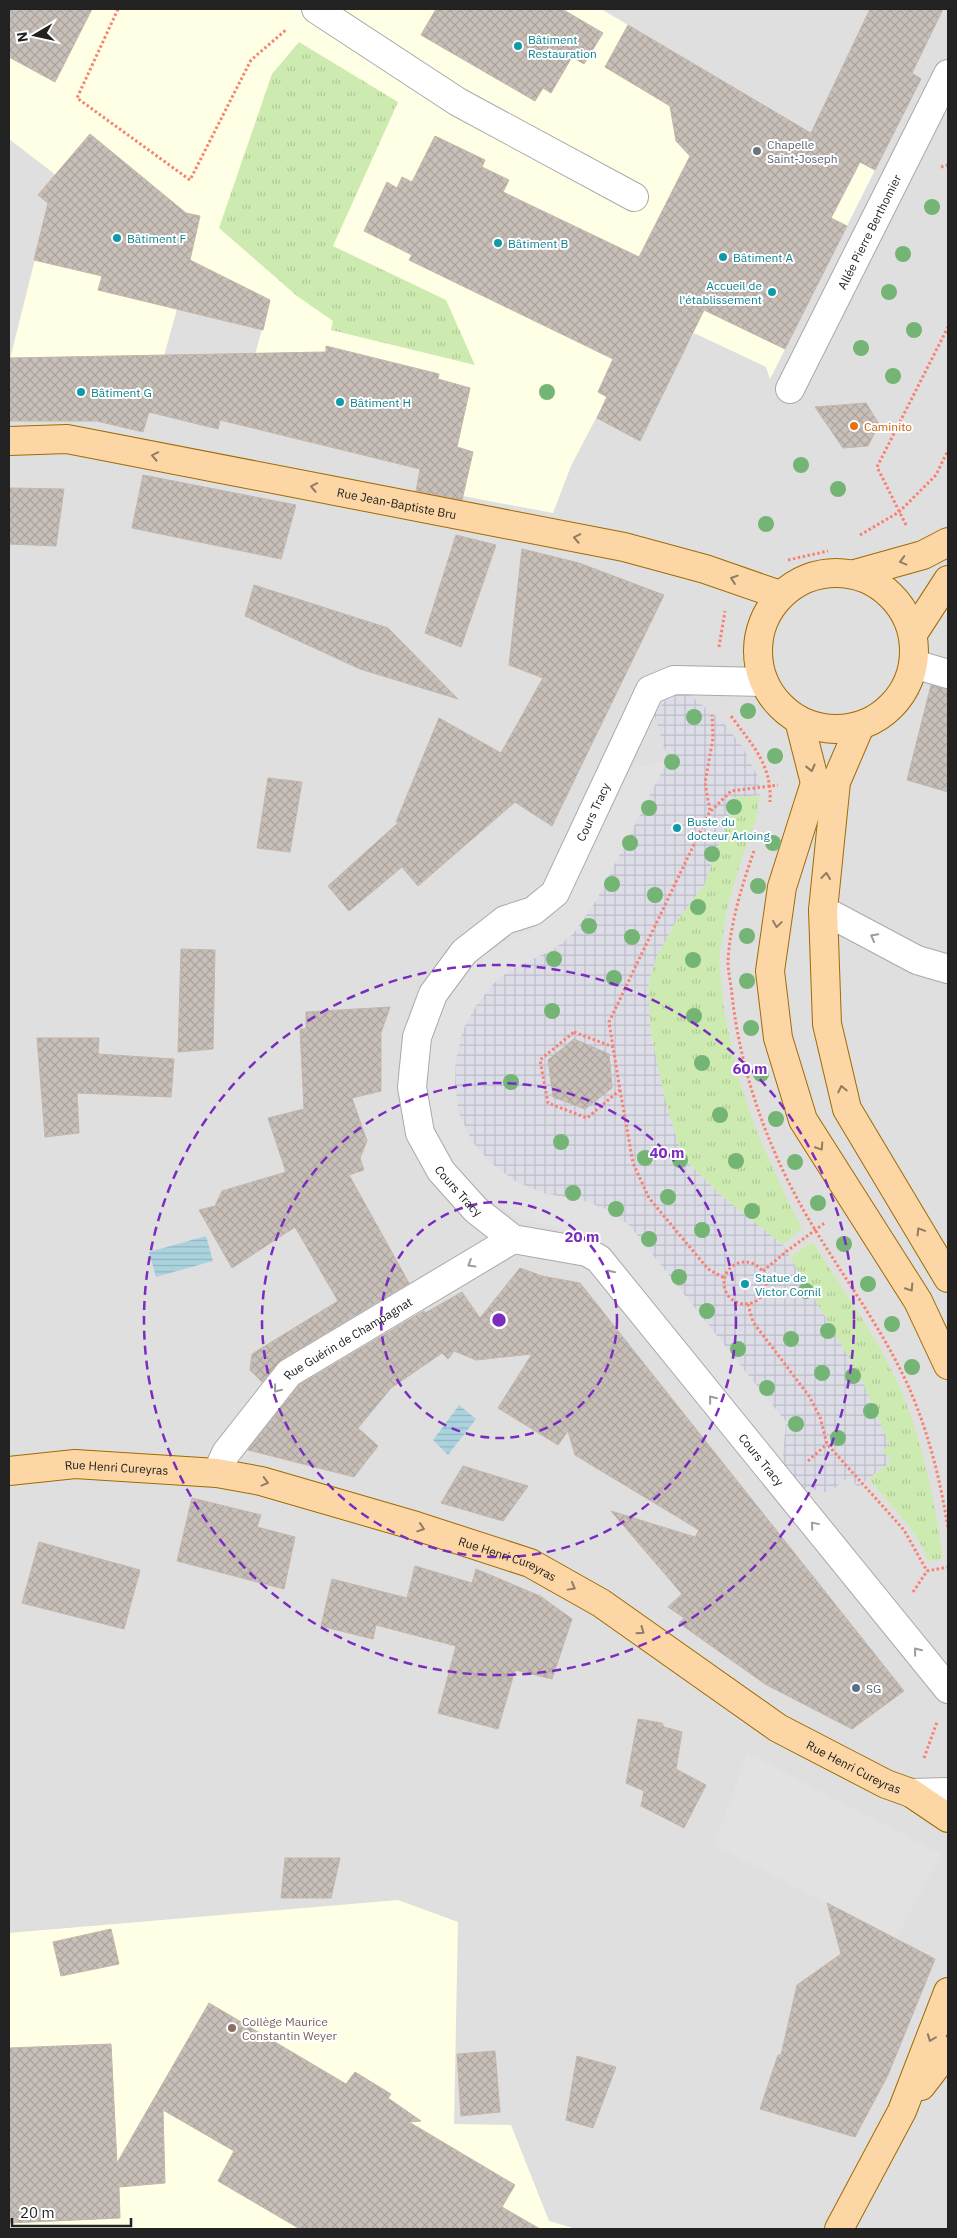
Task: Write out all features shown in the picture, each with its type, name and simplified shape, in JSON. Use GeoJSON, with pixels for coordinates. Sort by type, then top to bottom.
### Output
{"type":"FeatureCollection","features":[{"type":"Feature","properties":{"kind":"main road","name":"Rue Jean-Baptiste Bru"},"geometry":{"type":"LineString","coordinates":[[9,441],[77,440],[624,547],[681,562],[780,595]]}},
{"type":"Feature","properties":{"kind":"main road"},"geometry":{"type":"LineString","coordinates":[[855,574],[881,586],[902,607],[913,634],[914,664],[904,691],[885,713],[860,726],[839,730],[818,728],[799,720],[778,704],[764,682],[757,652],[763,621],[780,595],[801,580],[823,573],[855,574],[923,555],[948,542]]}},
{"type":"Feature","properties":{"kind":"main road"},"geometry":{"type":"LineString","coordinates":[[913,634],[948,580]]}},
{"type":"Feature","properties":{"kind":"main road"},"geometry":{"type":"LineString","coordinates":[[799,720],[815,783],[782,887],[770,971],[778,1038],[803,1120],[918,1301],[948,1365]]}},
{"type":"Feature","properties":{"kind":"main road"},"geometry":{"type":"LineString","coordinates":[[860,726],[836,782],[823,910],[827,1024],[847,1110],[947,1271]]}},
{"type":"Feature","properties":{"kind":"main road","name":"Rue Henri Cureyras"},"geometry":{"type":"LineString","coordinates":[[9,1472],[75,1464],[217,1474],[261,1481],[416,1526],[530,1563],[602,1603],[778,1728],[886,1784],[911,1793],[948,1818]]}},
{"type":"Feature","properties":{"kind":"main road"},"geometry":{"type":"LineString","coordinates":[[839,2229],[902,2111],[948,1992]]}},
{"type":"Feature","properties":{"kind":"main road"},"geometry":{"type":"LineString","coordinates":[[902,2111],[948,2052]]}},
{"type":"Feature","properties":{"kind":"street"},"geometry":{"type":"LineString","coordinates":[[316,9],[458,102],[634,196]]}},
{"type":"Feature","properties":{"kind":"street","name":"Allée Pierre Berthomier"},"geometry":{"type":"LineString","coordinates":[[790,389],[948,74]]}},
{"type":"Feature","properties":{"kind":"street"},"geometry":{"type":"LineString","coordinates":[[914,664],[948,674]]}},
{"type":"Feature","properties":{"kind":"street","name":"Cours Tracy"},"geometry":{"type":"LineString","coordinates":[[764,682],[674,680],[650,690],[555,893],[533,911],[505,920],[464,952],[433,994],[417,1037],[412,1087],[420,1133],[441,1171],[476,1210],[513,1239],[586,1252],[599,1259],[948,1689]]}},
{"type":"Feature","properties":{"kind":"street"},"geometry":{"type":"LineString","coordinates":[[823,910],[917,960],[948,969]]}},
{"type":"Feature","properties":{"kind":"street","name":"Rue Guérin de Champagnat"},"geometry":{"type":"LineString","coordinates":[[217,1474],[226,1453],[289,1373],[513,1239]]}},
{"type":"Feature","properties":{"kind":"street"},"geometry":{"type":"LineString","coordinates":[[911,1793],[948,1792]]}},
{"type":"Feature","properties":{"kind":"path"},"geometry":{"type":"LineString","coordinates":[[118,9],[77,98],[190,180],[251,60],[288,28]]}},
{"type":"Feature","properties":{"kind":"path"},"geometry":{"type":"LineString","coordinates":[[877,467],[948,327]]}},
{"type":"Feature","properties":{"kind":"path"},"geometry":{"type":"LineString","coordinates":[[859,535],[899,512],[936,475],[948,450]]}},
{"type":"Feature","properties":{"kind":"path"},"geometry":{"type":"LineString","coordinates":[[784,561],[835,549]]}},
{"type":"Feature","properties":{"kind":"path"},"geometry":{"type":"LineString","coordinates":[[710,811],[705,783],[713,738],[711,698],[731,578]]}},
{"type":"Feature","properties":{"kind":"path"},"geometry":{"type":"LineString","coordinates":[[724,1278],[708,1269],[649,1198],[633,1163],[609,1022],[710,811],[731,791],[815,783]]}},
{"type":"Feature","properties":{"kind":"path"},"geometry":{"type":"LineString","coordinates":[[613,1047],[574,1032],[540,1060],[548,1103],[587,1118],[620,1090]]}},
{"type":"Feature","properties":{"kind":"path"},"geometry":{"type":"LineString","coordinates":[[750,1261],[758,1266],[767,1280],[766,1289],[756,1302],[748,1304],[733,1301],[727,1294],[724,1278],[727,1270],[740,1262],[750,1261]]}},
{"type":"Feature","properties":{"kind":"path"},"geometry":{"type":"LineString","coordinates":[[748,1304],[753,1322],[809,1396],[820,1416],[827,1444],[904,1530],[927,1571]]}},
{"type":"Feature","properties":{"kind":"path"},"geometry":{"type":"LineString","coordinates":[[910,1597],[927,1571],[948,1567]]}},
{"type":"Feature","properties":{"kind":"path"},"geometry":{"type":"LineString","coordinates":[[922,1765],[938,1718]]}},
{"type":"Feature","properties":{"kind":"shaded area"},"geometry":{"type":"Polygon","coordinates":[[[9,9],[948,9],[948,2229],[9,2229],[9,9]]]}},
{"type":"Feature","properties":{"kind":"shaded area"},"geometry":{"type":"Polygon","coordinates":[[[9,9],[601,9],[875,170],[770,379],[766,367],[694,333],[686,347],[642,326],[609,377],[604,379],[598,392],[607,397],[571,466],[553,513],[463,496],[416,491],[420,469],[236,424],[270,300],[232,281],[185,280],[143,432],[97,421],[9,421],[9,363],[56,175],[9,139],[9,9]]]}},
{"type":"Feature","properties":{"kind":"shaded area"},"geometry":{"type":"Polygon","coordinates":[[[682,689],[722,721],[742,746],[759,779],[760,795],[732,798],[728,819],[704,885],[675,923],[656,958],[648,986],[651,1034],[664,1096],[678,1144],[690,1165],[724,1198],[783,1245],[861,1378],[889,1444],[882,1451],[891,1461],[858,1487],[849,1477],[828,1493],[801,1487],[782,1463],[786,1422],[629,1225],[609,1210],[579,1199],[546,1194],[517,1182],[491,1163],[472,1141],[459,1113],[455,1085],[456,1059],[463,1030],[476,1006],[494,983],[512,969],[554,949],[573,934],[596,901],[668,760],[654,714],[669,695],[682,689]]]}},
{"type":"Feature","properties":{"kind":"shaded area"},"geometry":{"type":"Polygon","coordinates":[[[668,760],[596,901],[573,934],[554,949],[512,969],[494,983],[546,1194],[579,1199],[609,1210],[629,1225],[786,1422],[782,1463],[618,1260],[598,1243],[581,1233],[541,1224],[511,1214],[485,1196],[463,1176],[446,1153],[432,1121],[426,1097],[425,1073],[428,1049],[440,1007],[452,988],[483,955],[550,918],[565,895],[630,769],[668,760]]]}},
{"type":"Feature","properties":{"kind":"shaded area"},"geometry":{"type":"Polygon","coordinates":[[[747,1753],[941,1854],[896,1939],[714,1845],[747,1753]]]}},
{"type":"Feature","properties":{"kind":"shaded area","name":"Collège Maurice Constantin Weyer"},"geometry":{"type":"Polygon","coordinates":[[[398,1900],[458,1922],[454,2124],[511,2125],[549,2221],[576,2229],[9,2229],[9,1933],[398,1900]]]}},
{"type":"Feature","properties":{"kind":"green space"},"geometry":{"type":"Polygon","coordinates":[[[299,42],[398,102],[333,246],[446,300],[475,365],[331,330],[333,321],[297,296],[219,228],[272,74],[299,42]]]}},
{"type":"Feature","properties":{"kind":"green space"},"geometry":{"type":"Polygon","coordinates":[[[760,795],[756,821],[741,860],[727,909],[719,959],[724,1010],[738,1076],[756,1130],[802,1228],[783,1245],[724,1198],[690,1165],[678,1144],[664,1096],[651,1034],[648,986],[656,958],[675,923],[704,885],[728,819],[732,798],[760,795]]]}},
{"type":"Feature","properties":{"kind":"green space"},"geometry":{"type":"Polygon","coordinates":[[[813,1242],[872,1335],[902,1393],[923,1454],[943,1559],[928,1561],[910,1528],[869,1479],[891,1461],[882,1451],[889,1444],[861,1378],[790,1257],[813,1242]]]}},
{"type":"Feature","properties":{"kind":"water"},"geometry":{"type":"Polygon","coordinates":[[[206,1236],[213,1261],[156,1277],[149,1252],[206,1236]]]}},
{"type":"Feature","properties":{"kind":"water"},"geometry":{"type":"Polygon","coordinates":[[[459,1405],[476,1419],[448,1455],[433,1440],[459,1405]]]}},
{"type":"Feature","properties":{"kind":"building"},"geometry":{"type":"Polygon","coordinates":[[[9,9],[92,9],[55,82],[9,57],[9,9]]]}},
{"type":"Feature","properties":{"kind":"building","name":"Bâtiment Restauration"},"geometry":{"type":"Polygon","coordinates":[[[436,9],[562,9],[603,33],[584,64],[572,57],[551,93],[543,88],[535,101],[421,35],[436,9]]]}},
{"type":"Feature","properties":{"kind":"building"},"geometry":{"type":"Polygon","coordinates":[[[870,9],[943,9],[912,73],[921,79],[875,170],[860,162],[831,218],[847,226],[785,349],[704,310],[640,441],[597,418],[607,397],[598,392],[613,359],[409,260],[412,255],[364,231],[387,182],[397,188],[402,177],[412,182],[435,136],[485,160],[482,167],[509,180],[503,192],[639,257],[690,156],[676,141],[670,106],[605,67],[628,25],[811,133],[870,9]]]}},
{"type":"Feature","properties":{"kind":"building","name":"Bâtiment F"},"geometry":{"type":"Polygon","coordinates":[[[90,134],[186,213],[200,216],[190,260],[270,300],[263,330],[98,290],[102,276],[34,260],[48,203],[38,195],[90,134]]]}},
{"type":"Feature","properties":{"kind":"building"},"geometry":{"type":"Polygon","coordinates":[[[326,346],[439,374],[438,379],[470,388],[457,447],[473,452],[462,500],[416,491],[420,469],[220,420],[218,429],[149,412],[143,432],[97,421],[9,421],[9,358],[326,352],[326,346]]]}},
{"type":"Feature","properties":{"kind":"building","name":"Caminito"},"geometry":{"type":"Polygon","coordinates":[[[866,403],[879,424],[868,446],[843,448],[815,407],[866,403]]]}},
{"type":"Feature","properties":{"kind":"building"},"geometry":{"type":"Polygon","coordinates":[[[143,475],[296,505],[281,559],[132,528],[143,475]]]}},
{"type":"Feature","properties":{"kind":"building"},"geometry":{"type":"Polygon","coordinates":[[[9,488],[64,489],[56,546],[9,544],[9,488]]]}},
{"type":"Feature","properties":{"kind":"building"},"geometry":{"type":"Polygon","coordinates":[[[456,535],[496,545],[461,647],[425,633],[456,535]]]}},
{"type":"Feature","properties":{"kind":"building"},"geometry":{"type":"Polygon","coordinates":[[[522,549],[579,563],[664,595],[552,826],[515,802],[418,886],[402,867],[349,911],[328,886],[399,822],[396,822],[439,718],[501,753],[543,678],[509,665],[522,549]]]}},
{"type":"Feature","properties":{"kind":"building"},"geometry":{"type":"Polygon","coordinates":[[[254,585],[388,628],[458,699],[360,669],[245,616],[254,585]]]}},
{"type":"Feature","properties":{"kind":"building"},"geometry":{"type":"Polygon","coordinates":[[[931,685],[948,689],[948,792],[907,780],[931,685]]]}},
{"type":"Feature","properties":{"kind":"building"},"geometry":{"type":"Polygon","coordinates":[[[268,778],[302,782],[290,852],[257,848],[268,778]]]}},
{"type":"Feature","properties":{"kind":"building"},"geometry":{"type":"Polygon","coordinates":[[[181,949],[215,950],[213,1049],[178,1052],[181,949]]]}},
{"type":"Feature","properties":{"kind":"building"},"geometry":{"type":"Polygon","coordinates":[[[390,1007],[381,1033],[381,1091],[352,1098],[367,1141],[360,1158],[364,1170],[349,1175],[409,1283],[281,1360],[262,1382],[250,1370],[252,1354],[338,1301],[295,1227],[232,1268],[199,1210],[215,1206],[222,1191],[286,1172],[268,1118],[304,1109],[300,1029],[306,1029],[306,1012],[390,1007]]]}},
{"type":"Feature","properties":{"kind":"building"},"geometry":{"type":"Polygon","coordinates":[[[37,1038],[99,1038],[98,1054],[174,1059],[171,1097],[77,1093],[79,1133],[45,1137],[37,1038]]]}},
{"type":"Feature","properties":{"kind":"building"},"geometry":{"type":"Polygon","coordinates":[[[574,1039],[609,1054],[612,1088],[585,1109],[553,1097],[548,1060],[574,1039]]]}},
{"type":"Feature","properties":{"kind":"building"},"geometry":{"type":"Polygon","coordinates":[[[520,1268],[542,1276],[580,1283],[904,1691],[852,1729],[765,1684],[679,1623],[684,1618],[668,1607],[682,1594],[611,1511],[695,1537],[699,1530],[575,1455],[568,1431],[558,1445],[498,1408],[532,1354],[476,1360],[454,1351],[448,1359],[442,1353],[391,1388],[358,1428],[378,1446],[354,1477],[248,1450],[299,1385],[424,1311],[425,1313],[462,1292],[480,1318],[520,1268]]]}},
{"type":"Feature","properties":{"kind":"building"},"geometry":{"type":"Polygon","coordinates":[[[463,1466],[528,1486],[503,1521],[441,1503],[463,1466]]]}},
{"type":"Feature","properties":{"kind":"building"},"geometry":{"type":"Polygon","coordinates":[[[192,1498],[261,1515],[257,1527],[295,1537],[284,1589],[177,1561],[192,1498]]]}},
{"type":"Feature","properties":{"kind":"building"},"geometry":{"type":"Polygon","coordinates":[[[39,1542],[140,1570],[124,1629],[22,1603],[39,1542]]]}},
{"type":"Feature","properties":{"kind":"building"},"geometry":{"type":"Polygon","coordinates":[[[415,1566],[472,1583],[476,1569],[540,1596],[572,1619],[552,1679],[515,1670],[498,1729],[438,1713],[456,1646],[376,1625],[373,1639],[321,1626],[332,1579],[407,1598],[415,1566]]]}},
{"type":"Feature","properties":{"kind":"building"},"geometry":{"type":"Polygon","coordinates":[[[638,1719],[662,1723],[664,1727],[682,1732],[676,1769],[706,1785],[684,1828],[641,1806],[644,1791],[626,1783],[638,1719]]]}},
{"type":"Feature","properties":{"kind":"building"},"geometry":{"type":"Polygon","coordinates":[[[285,1858],[340,1858],[331,1898],[281,1898],[285,1858]]]}},
{"type":"Feature","properties":{"kind":"building"},"geometry":{"type":"Polygon","coordinates":[[[827,1903],[935,1959],[888,2075],[855,2137],[760,2109],[778,2055],[781,2055],[797,1985],[841,1954],[827,1903]]]}},
{"type":"Feature","properties":{"kind":"building"},"geometry":{"type":"Polygon","coordinates":[[[111,1929],[119,1964],[61,1976],[53,1942],[111,1929]]]}},
{"type":"Feature","properties":{"kind":"building"},"geometry":{"type":"Polygon","coordinates":[[[209,2003],[346,2084],[355,2072],[391,2094],[388,2098],[421,2121],[409,2122],[515,2185],[502,2207],[540,2229],[300,2229],[218,2181],[234,2151],[163,2110],[165,2183],[119,2187],[120,2218],[9,2223],[9,2048],[111,2044],[117,2163],[209,2003]]]}},
{"type":"Feature","properties":{"kind":"building"},"geometry":{"type":"Polygon","coordinates":[[[495,2051],[500,2112],[461,2116],[457,2054],[495,2051]]]}},
{"type":"Feature","properties":{"kind":"building"},"geometry":{"type":"Polygon","coordinates":[[[577,2056],[616,2067],[593,2128],[566,2120],[577,2056]]]}},
{"type":"Feature","properties":{"kind":"place","name":"Bâtiment Restauration"},"geometry":{"type":"Point","coordinates":[518,46]}},
{"type":"Feature","properties":{"kind":"place","name":"Chapelle Saint-Joseph"},"geometry":{"type":"Point","coordinates":[757,151]}},
{"type":"Feature","properties":{"kind":"place","name":"Bâtiment F"},"geometry":{"type":"Point","coordinates":[117,238]}},
{"type":"Feature","properties":{"kind":"place","name":"Bâtiment B"},"geometry":{"type":"Point","coordinates":[498,243]}},
{"type":"Feature","properties":{"kind":"place","name":"Bâtiment A"},"geometry":{"type":"Point","coordinates":[723,257]}},
{"type":"Feature","properties":{"kind":"place","name":"Accueil de l'établissement"},"geometry":{"type":"Point","coordinates":[772,292]}},
{"type":"Feature","properties":{"kind":"place","name":"Bâtiment G"},"geometry":{"type":"Point","coordinates":[81,392]}},
{"type":"Feature","properties":{"kind":"place","name":"Bâtiment H"},"geometry":{"type":"Point","coordinates":[340,402]}},
{"type":"Feature","properties":{"kind":"place","name":"Caminito"},"geometry":{"type":"Point","coordinates":[854,426]}},
{"type":"Feature","properties":{"kind":"place","name":"Buste du docteur Arloing"},"geometry":{"type":"Point","coordinates":[677,828]}},
{"type":"Feature","properties":{"kind":"place","name":"Statue de Victor Cornil"},"geometry":{"type":"Point","coordinates":[745,1284]}},
{"type":"Feature","properties":{"kind":"place","name":"SG"},"geometry":{"type":"Point","coordinates":[856,1688]}},
{"type":"Feature","properties":{"kind":"place","name":"Collège Maurice Constantin Weyer"},"geometry":{"type":"Point","coordinates":[232,2028]}}]}
